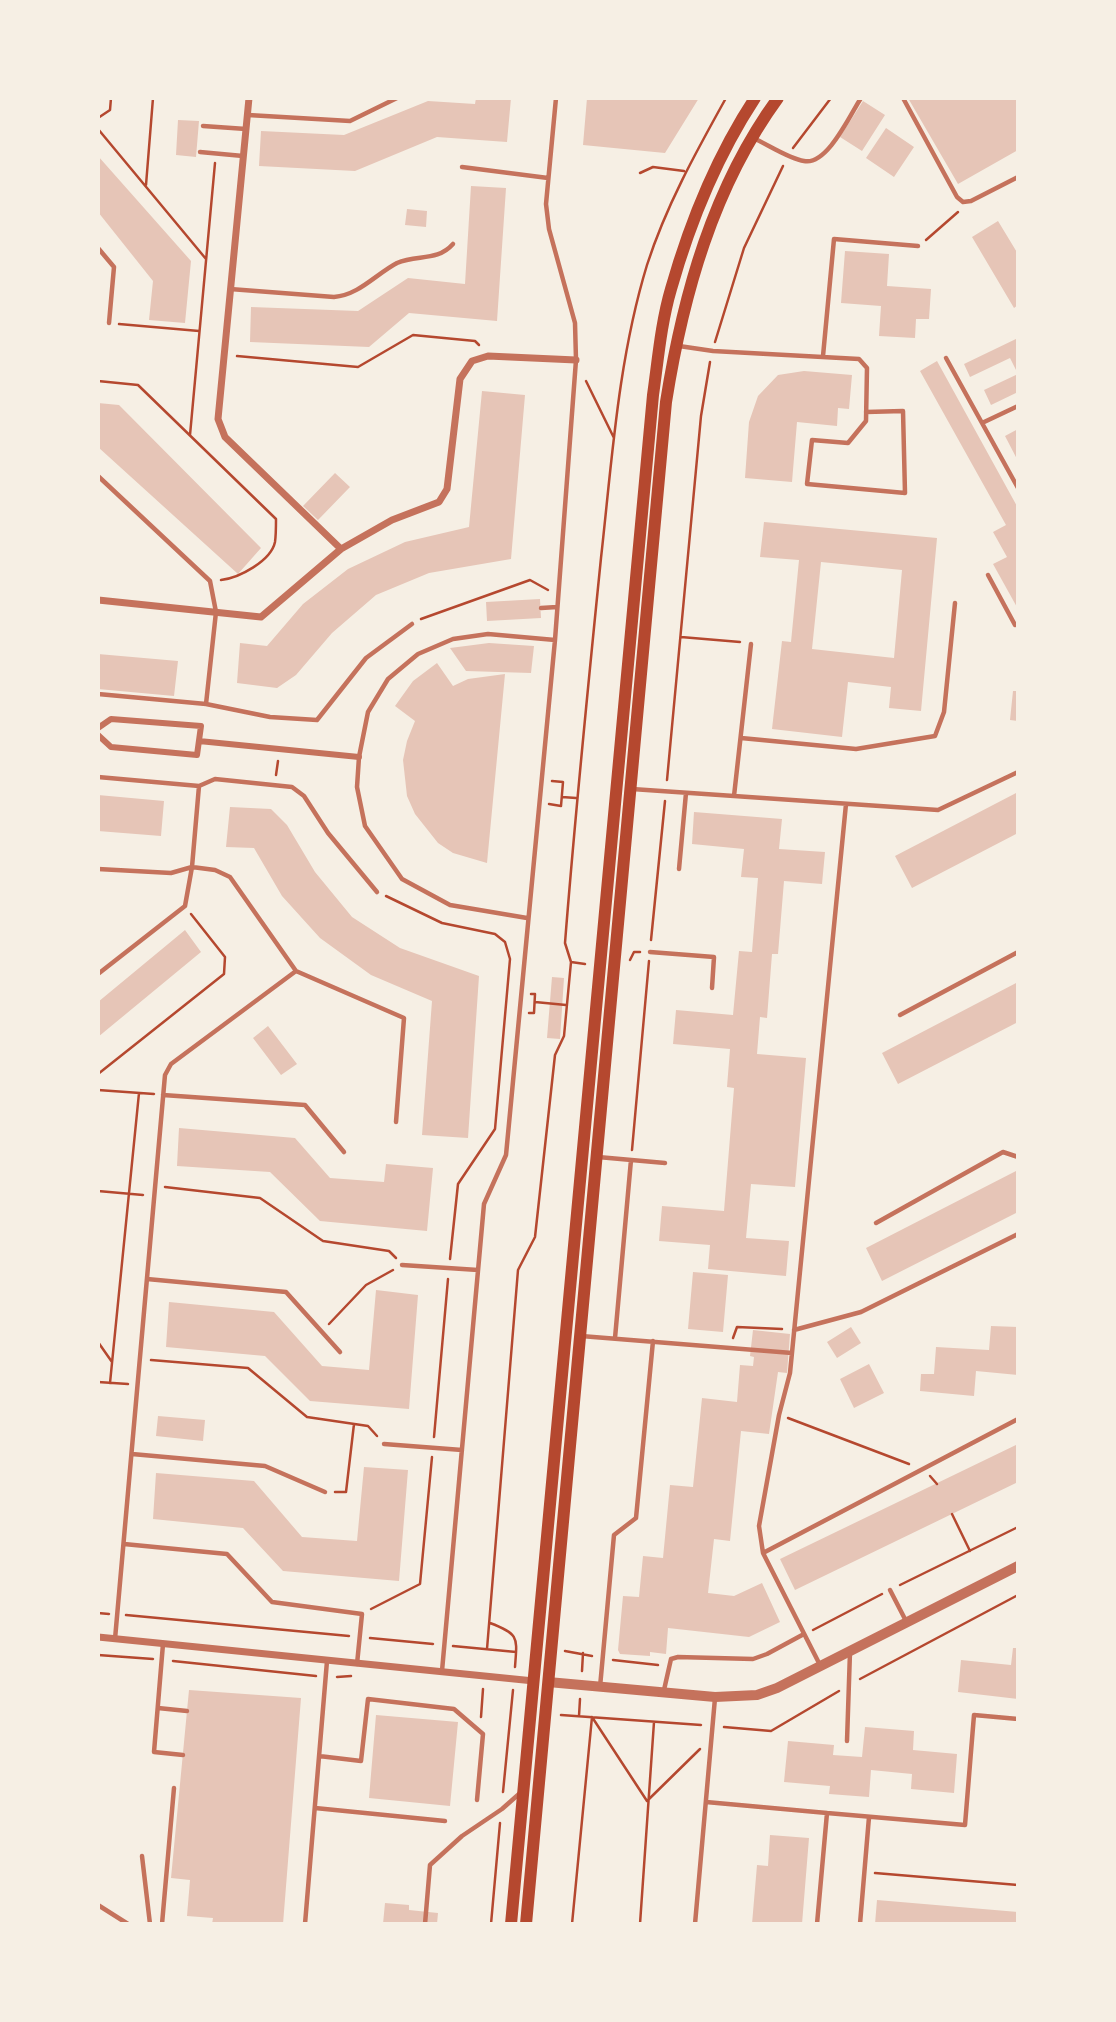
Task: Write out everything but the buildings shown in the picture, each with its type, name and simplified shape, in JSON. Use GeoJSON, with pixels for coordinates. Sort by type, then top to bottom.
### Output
{"type":"FeatureCollection","features":[{"type":"Feature","properties":{"kind":"main road"},"geometry":{"type":"LineString","coordinates":[[574,1335],[582,1156],[660,343],[670,290],[692,227],[735,128],[755,98]]}},
{"type":"Feature","properties":{"kind":"main road"},"geometry":{"type":"LineString","coordinates":[[526,1924],[542,1681],[574,1335],[597,1157],[666,402],[675,345],[689,286],[711,223],[752,137],[778,98]]}},
{"type":"Feature","properties":{"kind":"main road"},"geometry":{"type":"LineString","coordinates":[[660,343],[675,345]]}},
{"type":"Feature","properties":{"kind":"main road"},"geometry":{"type":"LineString","coordinates":[[617,788],[631,789]]}},
{"type":"Feature","properties":{"kind":"main road"},"geometry":{"type":"LineString","coordinates":[[582,1156],[597,1157]]}},
{"type":"Feature","properties":{"kind":"main road"},"geometry":{"type":"LineString","coordinates":[[511,1924],[525,1789],[542,1681]]}},
{"type":"Feature","properties":{"kind":"street"},"geometry":{"type":"LineString","coordinates":[[249,98],[218,419],[225,437],[341,549]]}},
{"type":"Feature","properties":{"kind":"street"},"geometry":{"type":"LineString","coordinates":[[98,600],[261,617],[341,549],[392,520],[439,502],[447,489],[460,379],[472,361],[488,356],[576,360]]}},
{"type":"Feature","properties":{"kind":"street"},"geometry":{"type":"LineString","coordinates":[[98,728],[111,719],[201,726],[197,755],[111,747],[98,735]]}},
{"type":"Feature","properties":{"kind":"street"},"geometry":{"type":"LineString","coordinates":[[199,741],[359,757]]}},
{"type":"Feature","properties":{"kind":"street"},"geometry":{"type":"LineString","coordinates":[[98,1637],[600,1688],[715,1698],[757,1695],[777,1688],[1018,1566]]}},
{"type":"Feature","properties":{"kind":"lane"},"geometry":{"type":"LineString","coordinates":[[247,116],[350,121],[397,98]]}},
{"type":"Feature","properties":{"kind":"lane"},"geometry":{"type":"LineString","coordinates":[[442,1671],[484,1204],[506,1156],[555,640],[576,360],[575,324],[549,229],[546,204],[556,98]]}},
{"type":"Feature","properties":{"kind":"lane"},"geometry":{"type":"LineString","coordinates":[[752,137],[803,161],[815,161],[825,154],[861,98]]}},
{"type":"Feature","properties":{"kind":"lane"},"geometry":{"type":"LineString","coordinates":[[903,98],[957,197],[963,202],[971,201],[1018,177]]}},
{"type":"Feature","properties":{"kind":"lane"},"geometry":{"type":"LineString","coordinates":[[203,127],[246,129]]}},
{"type":"Feature","properties":{"kind":"lane"},"geometry":{"type":"LineString","coordinates":[[200,152],[243,156]]}},
{"type":"Feature","properties":{"kind":"lane"},"geometry":{"type":"LineString","coordinates":[[462,167],[548,178]]}},
{"type":"Feature","properties":{"kind":"lane"},"geometry":{"type":"LineString","coordinates":[[823,356],[834,239],[918,246]]}},
{"type":"Feature","properties":{"kind":"lane"},"geometry":{"type":"LineString","coordinates":[[230,289],[334,298],[347,296],[399,262],[445,253],[453,244]]}},
{"type":"Feature","properties":{"kind":"lane"},"geometry":{"type":"LineString","coordinates":[[98,248],[114,267],[109,323]]}},
{"type":"Feature","properties":{"kind":"lane"},"geometry":{"type":"LineString","coordinates":[[675,345],[713,351],[859,359],[867,368],[866,412],[866,421],[848,443],[812,440],[807,484],[905,493],[903,411],[866,412]]}},
{"type":"Feature","properties":{"kind":"lane"},"geometry":{"type":"LineString","coordinates":[[946,358],[1018,488]]}},
{"type":"Feature","properties":{"kind":"lane"},"geometry":{"type":"LineString","coordinates":[[982,423],[1018,406]]}},
{"type":"Feature","properties":{"kind":"lane"},"geometry":{"type":"LineString","coordinates":[[98,476],[210,581],[216,612],[206,704]]}},
{"type":"Feature","properties":{"kind":"lane"},"geometry":{"type":"LineString","coordinates":[[988,576],[1015,625],[1018,623]]}},
{"type":"Feature","properties":{"kind":"lane"},"geometry":{"type":"LineString","coordinates":[[741,738],[856,749],[935,736],[944,712],[955,603]]}},
{"type":"Feature","properties":{"kind":"lane"},"geometry":{"type":"LineString","coordinates":[[541,608],[557,607]]}},
{"type":"Feature","properties":{"kind":"lane"},"geometry":{"type":"LineString","coordinates":[[98,694],[206,704],[270,717],[317,720],[366,658],[412,624]]}},
{"type":"Feature","properties":{"kind":"lane"},"geometry":{"type":"LineString","coordinates":[[527,918],[450,905],[402,878],[365,826],[357,787],[359,757],[368,712],[388,680],[418,654],[453,639],[488,634],[555,640]]}},
{"type":"Feature","properties":{"kind":"lane"},"geometry":{"type":"LineString","coordinates":[[734,796],[751,644]]}},
{"type":"Feature","properties":{"kind":"lane"},"geometry":{"type":"LineString","coordinates":[[631,789],[938,810],[1018,772]]}},
{"type":"Feature","properties":{"kind":"lane"},"geometry":{"type":"LineString","coordinates":[[98,777],[199,786],[215,779],[292,787],[304,796],[328,833],[377,892]]}},
{"type":"Feature","properties":{"kind":"lane"},"geometry":{"type":"LineString","coordinates":[[98,974],[185,906],[192,867],[199,786]]}},
{"type":"Feature","properties":{"kind":"lane"},"geometry":{"type":"LineString","coordinates":[[679,869],[686,793]]}},
{"type":"Feature","properties":{"kind":"lane"},"geometry":{"type":"LineString","coordinates":[[821,1666],[763,1553],[759,1526],[779,1415],[790,1373],[846,804]]}},
{"type":"Feature","properties":{"kind":"lane"},"geometry":{"type":"LineString","coordinates":[[98,869],[171,873],[192,867],[215,870],[230,877],[296,971],[404,1018],[396,1122]]}},
{"type":"Feature","properties":{"kind":"lane"},"geometry":{"type":"LineString","coordinates":[[650,952],[714,957],[712,988]]}},
{"type":"Feature","properties":{"kind":"lane"},"geometry":{"type":"LineString","coordinates":[[900,1015],[1018,952]]}},
{"type":"Feature","properties":{"kind":"lane"},"geometry":{"type":"LineString","coordinates":[[115,1639],[165,1075],[171,1064],[296,971]]}},
{"type":"Feature","properties":{"kind":"lane"},"geometry":{"type":"LineString","coordinates":[[163,1095],[305,1105],[344,1152]]}},
{"type":"Feature","properties":{"kind":"lane"},"geometry":{"type":"LineString","coordinates":[[876,1223],[1003,1152],[1018,1157]]}},
{"type":"Feature","properties":{"kind":"lane"},"geometry":{"type":"LineString","coordinates":[[597,1157],[665,1163]]}},
{"type":"Feature","properties":{"kind":"lane"},"geometry":{"type":"LineString","coordinates":[[615,1338],[631,1160]]}},
{"type":"Feature","properties":{"kind":"lane"},"geometry":{"type":"LineString","coordinates":[[794,1330],[860,1312],[1018,1234]]}},
{"type":"Feature","properties":{"kind":"lane"},"geometry":{"type":"LineString","coordinates":[[402,1265],[478,1270]]}},
{"type":"Feature","properties":{"kind":"lane"},"geometry":{"type":"LineString","coordinates":[[147,1279],[286,1292],[340,1352]]}},
{"type":"Feature","properties":{"kind":"lane"},"geometry":{"type":"LineString","coordinates":[[574,1335],[792,1353]]}},
{"type":"Feature","properties":{"kind":"lane"},"geometry":{"type":"LineString","coordinates":[[600,1688],[614,1535],[636,1518],[653,1341]]}},
{"type":"Feature","properties":{"kind":"lane"},"geometry":{"type":"LineString","coordinates":[[763,1553],[1018,1419]]}},
{"type":"Feature","properties":{"kind":"lane"},"geometry":{"type":"LineString","coordinates":[[384,1444],[462,1450]]}},
{"type":"Feature","properties":{"kind":"lane"},"geometry":{"type":"LineString","coordinates":[[132,1454],[265,1466],[325,1492]]}},
{"type":"Feature","properties":{"kind":"lane"},"geometry":{"type":"LineString","coordinates":[[124,1544],[227,1554],[272,1602],[362,1614],[357,1664]]}},
{"type":"Feature","properties":{"kind":"lane"},"geometry":{"type":"LineString","coordinates":[[890,1590],[907,1622]]}},
{"type":"Feature","properties":{"kind":"lane"},"geometry":{"type":"LineString","coordinates":[[663,1693],[671,1659],[753,1659],[804,1634]]}},
{"type":"Feature","properties":{"kind":"lane"},"geometry":{"type":"LineString","coordinates":[[163,1644],[154,1752],[183,1755]]}},
{"type":"Feature","properties":{"kind":"lane"},"geometry":{"type":"LineString","coordinates":[[847,1741],[850,1651]]}},
{"type":"Feature","properties":{"kind":"lane"},"geometry":{"type":"LineString","coordinates":[[305,1924],[327,1661]]}},
{"type":"Feature","properties":{"kind":"lane"},"geometry":{"type":"LineString","coordinates":[[695,1924],[715,1698]]}},
{"type":"Feature","properties":{"kind":"lane"},"geometry":{"type":"LineString","coordinates":[[319,1756],[361,1761],[368,1699],[454,1709],[483,1734],[477,1800]]}},
{"type":"Feature","properties":{"kind":"lane"},"geometry":{"type":"LineString","coordinates":[[158,1709],[187,1711]]}},
{"type":"Feature","properties":{"kind":"lane"},"geometry":{"type":"LineString","coordinates":[[706,1802],[965,1825],[974,1716],[1018,1719]]}},
{"type":"Feature","properties":{"kind":"lane"},"geometry":{"type":"LineString","coordinates":[[162,1924],[174,1788]]}},
{"type":"Feature","properties":{"kind":"lane"},"geometry":{"type":"LineString","coordinates":[[425,1924],[430,1865],[462,1836],[502,1809],[525,1789]]}},
{"type":"Feature","properties":{"kind":"lane"},"geometry":{"type":"LineString","coordinates":[[315,1808],[445,1821]]}},
{"type":"Feature","properties":{"kind":"lane"},"geometry":{"type":"LineString","coordinates":[[817,1924],[827,1813]]}},
{"type":"Feature","properties":{"kind":"lane"},"geometry":{"type":"LineString","coordinates":[[860,1924],[869,1817]]}},
{"type":"Feature","properties":{"kind":"lane"},"geometry":{"type":"LineString","coordinates":[[142,1856],[150,1924]]}},
{"type":"Feature","properties":{"kind":"lane"},"geometry":{"type":"LineString","coordinates":[[98,1905],[128,1924]]}},
{"type":"Feature","properties":{"kind":"path"},"geometry":{"type":"LineString","coordinates":[[98,118],[110,110],[111,98]]}},
{"type":"Feature","properties":{"kind":"path"},"geometry":{"type":"LineString","coordinates":[[146,186],[153,98]]}},
{"type":"Feature","properties":{"kind":"path"},"geometry":{"type":"LineString","coordinates":[[487,1649],[518,1270],[535,1237],[555,1055],[564,1036],[571,962],[565,943],[576,799],[622,376],[648,265],[668,208],[726,98]]}},
{"type":"Feature","properties":{"kind":"path"},"geometry":{"type":"LineString","coordinates":[[795,145],[831,98]]}},
{"type":"Feature","properties":{"kind":"path"},"geometry":{"type":"LineString","coordinates":[[98,128],[206,259]]}},
{"type":"Feature","properties":{"kind":"path"},"geometry":{"type":"LineString","coordinates":[[190,435],[216,154]]}},
{"type":"Feature","properties":{"kind":"path"},"geometry":{"type":"LineString","coordinates":[[715,343],[744,248],[785,161]]}},
{"type":"Feature","properties":{"kind":"path"},"geometry":{"type":"LineString","coordinates":[[640,173],[653,167],[686,172]]}},
{"type":"Feature","properties":{"kind":"path"},"geometry":{"type":"LineString","coordinates":[[918,246],[971,201]]}},
{"type":"Feature","properties":{"kind":"path"},"geometry":{"type":"LineString","coordinates":[[109,323],[200,331]]}},
{"type":"Feature","properties":{"kind":"path"},"geometry":{"type":"LineString","coordinates":[[223,355],[358,367],[413,335],[475,341],[488,356]]}},
{"type":"Feature","properties":{"kind":"path"},"geometry":{"type":"LineString","coordinates":[[667,785],[701,416],[711,357]]}},
{"type":"Feature","properties":{"kind":"path"},"geometry":{"type":"LineString","coordinates":[[576,360],[614,438]]}},
{"type":"Feature","properties":{"kind":"path"},"geometry":{"type":"LineString","coordinates":[[98,381],[138,385],[276,519],[275,545],[254,568],[235,578],[210,581]]}},
{"type":"Feature","properties":{"kind":"path"},"geometry":{"type":"LineString","coordinates":[[431,615],[530,580],[558,595]]}},
{"type":"Feature","properties":{"kind":"path"},"geometry":{"type":"LineString","coordinates":[[681,637],[751,644]]}},
{"type":"Feature","properties":{"kind":"path"},"geometry":{"type":"LineString","coordinates":[[561,806],[563,782]]}},
{"type":"Feature","properties":{"kind":"path"},"geometry":{"type":"LineString","coordinates":[[562,797],[576,799]]}},
{"type":"Feature","properties":{"kind":"path"},"geometry":{"type":"LineString","coordinates":[[631,1160],[666,797]]}},
{"type":"Feature","properties":{"kind":"path"},"geometry":{"type":"LineString","coordinates":[[362,1614],[420,1584],[458,1184],[495,1129],[510,959],[505,942],[495,934],[442,923],[377,892]]}},
{"type":"Feature","properties":{"kind":"path"},"geometry":{"type":"LineString","coordinates":[[98,1074],[224,974],[225,957],[185,906]]}},
{"type":"Feature","properties":{"kind":"path"},"geometry":{"type":"LineString","coordinates":[[571,962],[583,963]]}},
{"type":"Feature","properties":{"kind":"path"},"geometry":{"type":"LineString","coordinates":[[535,1002],[567,1005]]}},
{"type":"Feature","properties":{"kind":"path"},"geometry":{"type":"LineString","coordinates":[[98,1090],[163,1095]]}},
{"type":"Feature","properties":{"kind":"path"},"geometry":{"type":"LineString","coordinates":[[110,1383],[139,1093]]}},
{"type":"Feature","properties":{"kind":"path"},"geometry":{"type":"LineString","coordinates":[[155,1186],[260,1198],[323,1241],[389,1251],[402,1265],[366,1285],[322,1332]]}},
{"type":"Feature","properties":{"kind":"path"},"geometry":{"type":"LineString","coordinates":[[98,1191],[154,1196]]}},
{"type":"Feature","properties":{"kind":"path"},"geometry":{"type":"LineString","coordinates":[[728,1347],[737,1328],[794,1330]]}},
{"type":"Feature","properties":{"kind":"path"},"geometry":{"type":"LineString","coordinates":[[98,1342],[112,1362]]}},
{"type":"Feature","properties":{"kind":"path"},"geometry":{"type":"LineString","coordinates":[[140,1360],[247,1368],[307,1417],[368,1426],[384,1444]]}},
{"type":"Feature","properties":{"kind":"path"},"geometry":{"type":"LineString","coordinates":[[98,1382],[138,1385]]}},
{"type":"Feature","properties":{"kind":"path"},"geometry":{"type":"LineString","coordinates":[[779,1415],[924,1469],[937,1483]]}},
{"type":"Feature","properties":{"kind":"path"},"geometry":{"type":"LineString","coordinates":[[325,1492],[346,1492],[354,1424]]}},
{"type":"Feature","properties":{"kind":"path"},"geometry":{"type":"LineString","coordinates":[[952,1514],[970,1551]]}},
{"type":"Feature","properties":{"kind":"path"},"geometry":{"type":"LineString","coordinates":[[804,1634],[1018,1527]]}},
{"type":"Feature","properties":{"kind":"path"},"geometry":{"type":"LineString","coordinates":[[724,1727],[771,1731],[849,1685],[1018,1595]]}},
{"type":"Feature","properties":{"kind":"path"},"geometry":{"type":"LineString","coordinates":[[98,1613],[487,1649],[524,1648]]}},
{"type":"Feature","properties":{"kind":"path"},"geometry":{"type":"LineString","coordinates":[[489,1623],[514,1634],[514,1667]]}},
{"type":"Feature","properties":{"kind":"path"},"geometry":{"type":"LineString","coordinates":[[558,1653],[562,1650],[668,1666]]}},
{"type":"Feature","properties":{"kind":"path"},"geometry":{"type":"LineString","coordinates":[[581,1676],[583,1653]]}},
{"type":"Feature","properties":{"kind":"path"},"geometry":{"type":"LineString","coordinates":[[98,1655],[325,1677]]}},
{"type":"Feature","properties":{"kind":"path"},"geometry":{"type":"LineString","coordinates":[[479,1731],[484,1684]]}},
{"type":"Feature","properties":{"kind":"path"},"geometry":{"type":"LineString","coordinates":[[503,1795],[513,1689]]}},
{"type":"Feature","properties":{"kind":"path"},"geometry":{"type":"LineString","coordinates":[[579,1716],[580,1695]]}},
{"type":"Feature","properties":{"kind":"path"},"geometry":{"type":"LineString","coordinates":[[554,1714],[708,1726]]}},
{"type":"Feature","properties":{"kind":"path"},"geometry":{"type":"LineString","coordinates":[[592,1717],[647,1801]]}},
{"type":"Feature","properties":{"kind":"path"},"geometry":{"type":"LineString","coordinates":[[572,1924],[592,1717]]}},
{"type":"Feature","properties":{"kind":"path"},"geometry":{"type":"LineString","coordinates":[[640,1924],[654,1722]]}},
{"type":"Feature","properties":{"kind":"path"},"geometry":{"type":"LineString","coordinates":[[647,1801],[703,1745]]}},
{"type":"Feature","properties":{"kind":"path"},"geometry":{"type":"LineString","coordinates":[[491,1924],[500,1828]]}},
{"type":"Feature","properties":{"kind":"path"},"geometry":{"type":"LineString","coordinates":[[865,1872],[1018,1885]]}}]}
